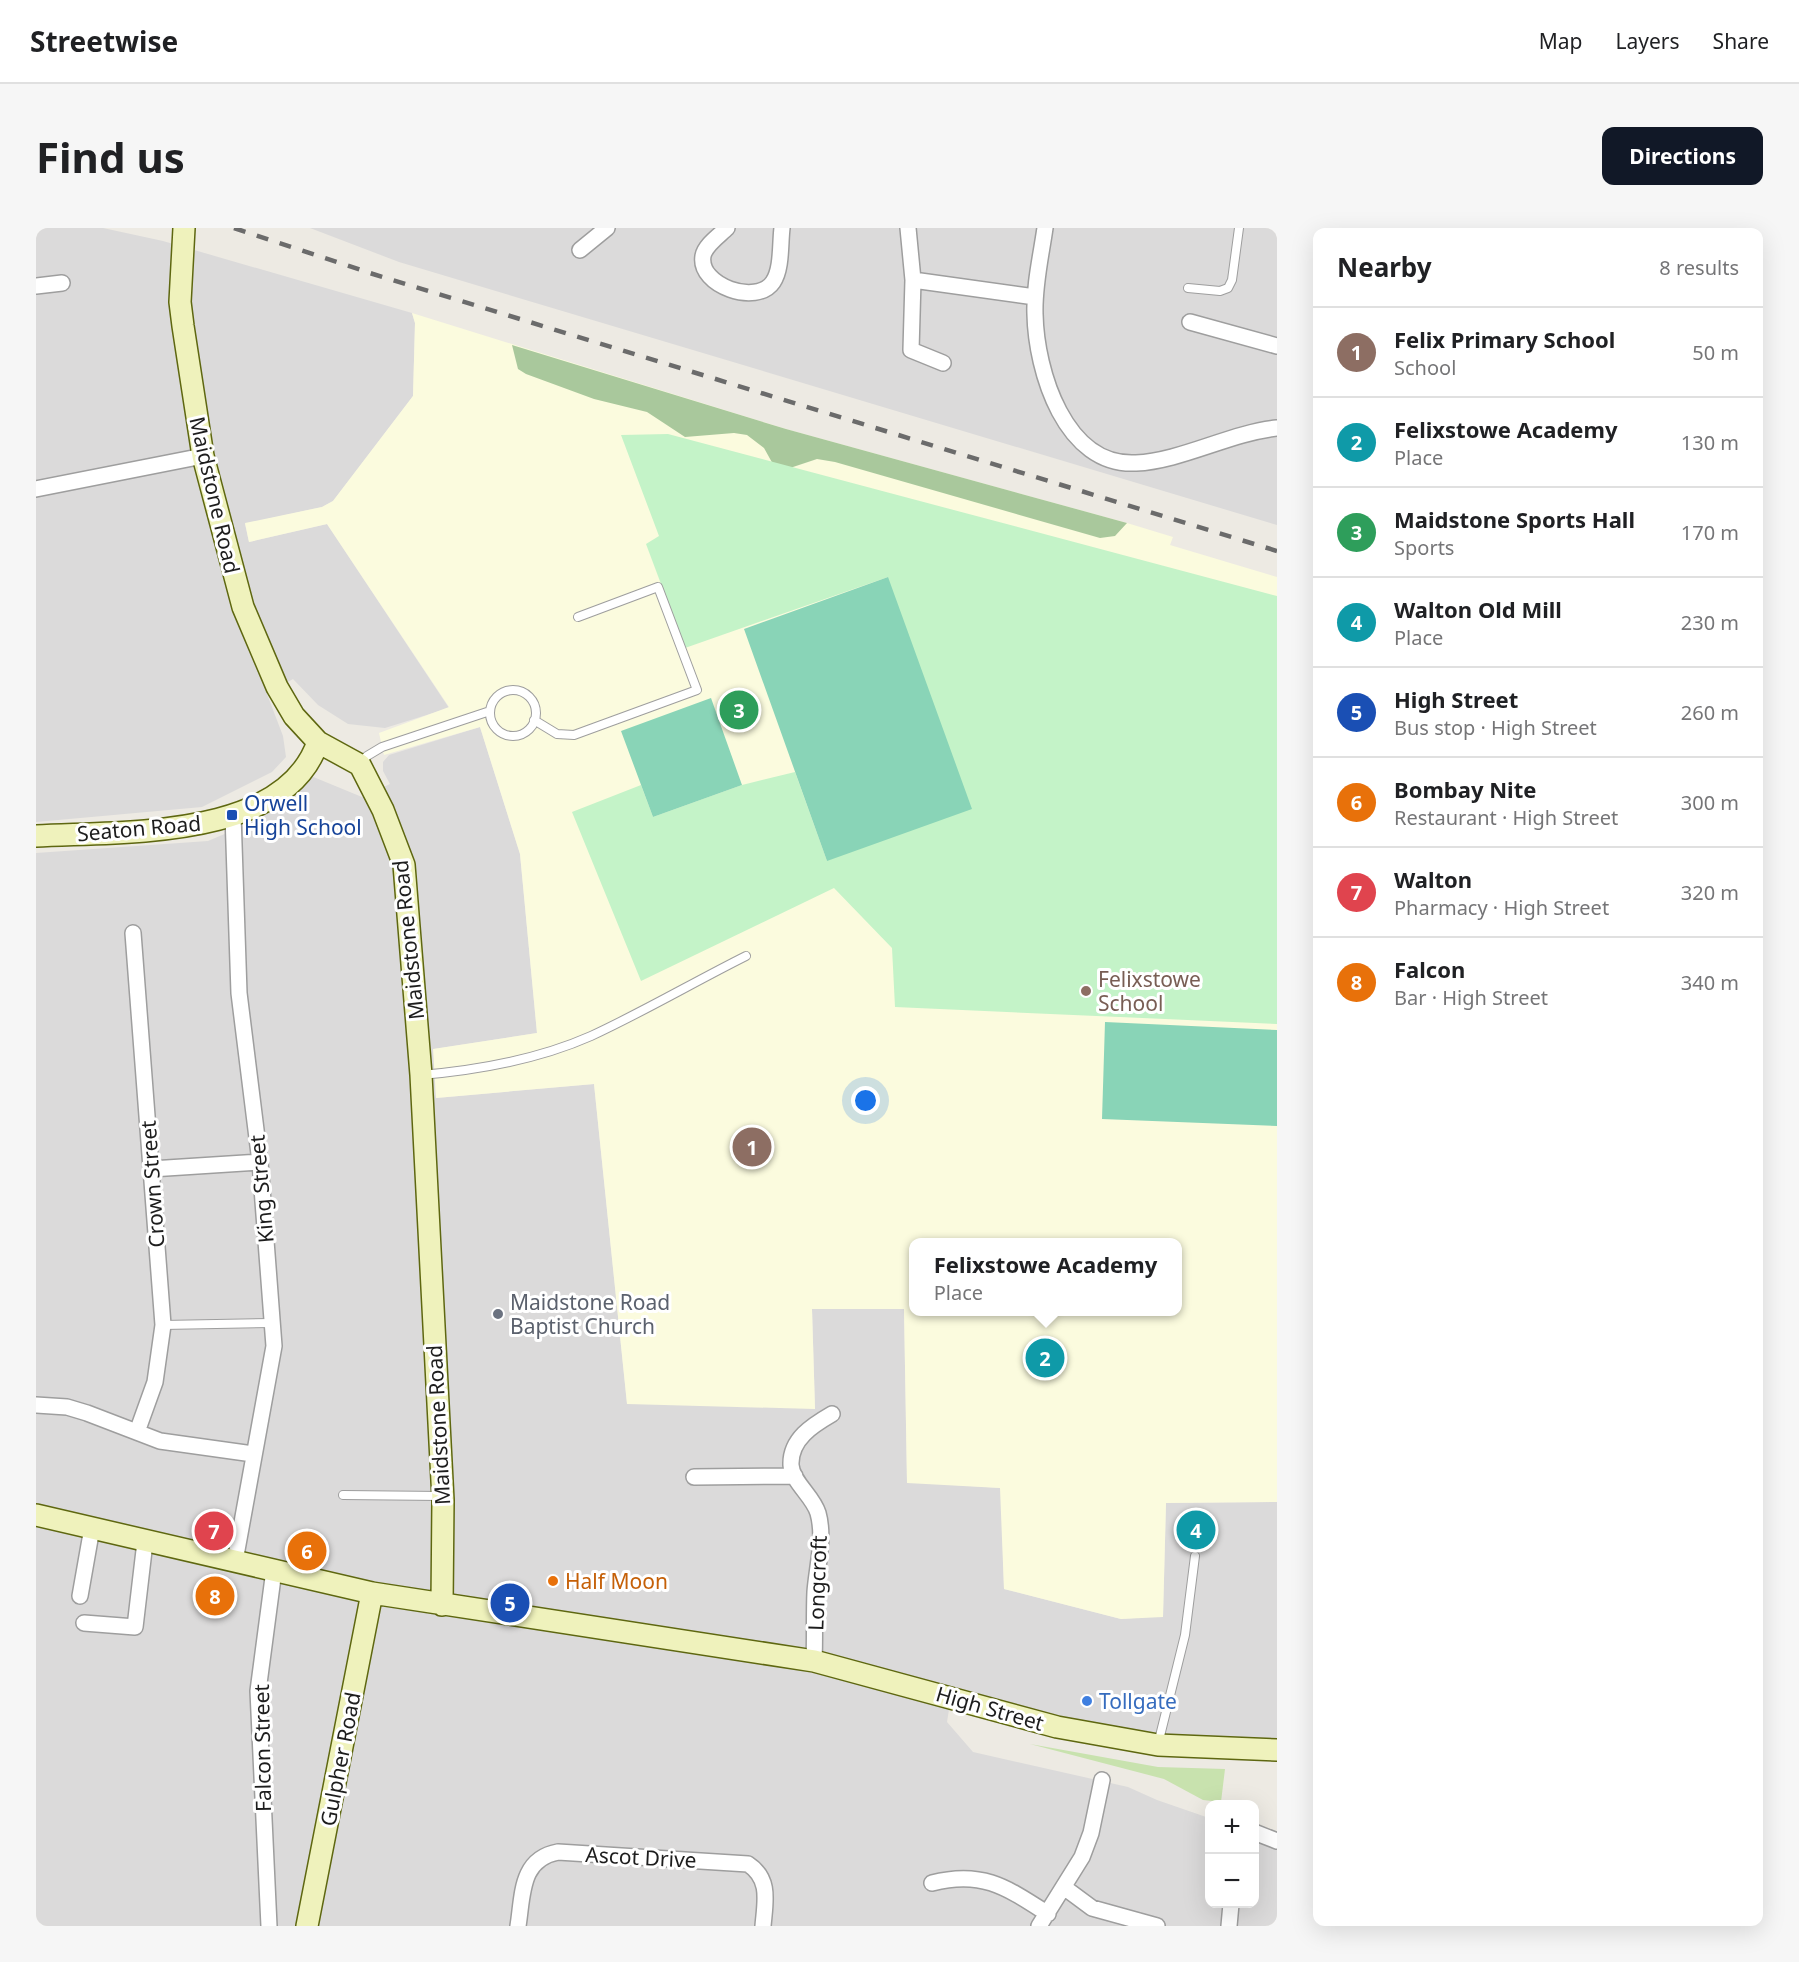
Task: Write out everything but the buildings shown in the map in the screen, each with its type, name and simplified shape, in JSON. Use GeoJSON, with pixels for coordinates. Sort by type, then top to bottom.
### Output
{"type":"FeatureCollection","features":[{"type":"Feature","properties":{"kind":"street"},"geometry":{"type":"LineString","coordinates":[[580,250],[607,228]]}},
{"type":"Feature","properties":{"kind":"street"},"geometry":{"type":"LineString","coordinates":[[727,228],[703,256],[706,270],[720,285],[756,293],[769,287],[777,273],[782,228]]}},
{"type":"Feature","properties":{"kind":"street"},"geometry":{"type":"LineString","coordinates":[[908,228],[913,280],[911,350],[943,363]]}},
{"type":"Feature","properties":{"kind":"street"},"geometry":{"type":"LineString","coordinates":[[1045,228],[1035,297],[1038,350],[1052,391],[1074,436],[1111,462],[1137,463],[1277,428]]}},
{"type":"Feature","properties":{"kind":"street","name":"Maidstone Road"},"geometry":{"type":"LineString","coordinates":[[183,237],[180,302],[203,456],[237,589],[261,653],[294,716],[318,742],[360,765],[383,810],[404,865],[421,1075],[442,1496],[442,1605]]}},
{"type":"Feature","properties":{"kind":"street"},"geometry":{"type":"LineString","coordinates":[[913,280],[1035,297]]}},
{"type":"Feature","properties":{"kind":"street"},"geometry":{"type":"LineString","coordinates":[[36,286],[62,283]]}},
{"type":"Feature","properties":{"kind":"street"},"geometry":{"type":"LineString","coordinates":[[1190,322],[1277,346]]}},
{"type":"Feature","properties":{"kind":"street"},"geometry":{"type":"LineString","coordinates":[[36,489],[203,456]]}},
{"type":"Feature","properties":{"kind":"street","name":"Seaton Road"},"geometry":{"type":"LineString","coordinates":[[36,836],[162,828],[212,821],[233,815],[258,804],[288,784],[306,766],[318,742]]}},
{"type":"Feature","properties":{"kind":"street","name":"King Street"},"geometry":{"type":"LineString","coordinates":[[233,815],[239,993],[260,1162],[274,1346],[235,1561]]}},
{"type":"Feature","properties":{"kind":"street","name":"Crown Street"},"geometry":{"type":"LineString","coordinates":[[133,933],[163,1325],[152,1390],[137,1432]]}},
{"type":"Feature","properties":{"kind":"street"},"geometry":{"type":"LineString","coordinates":[[151,1169],[260,1162]]}},
{"type":"Feature","properties":{"kind":"street"},"geometry":{"type":"LineString","coordinates":[[36,1405],[67,1407],[160,1441],[253,1454]]}},
{"type":"Feature","properties":{"kind":"street"},"geometry":{"type":"LineString","coordinates":[[694,1477],[795,1476],[792,1459],[802,1434],[832,1413]]}},
{"type":"Feature","properties":{"kind":"street","name":"Longcroft"},"geometry":{"type":"LineString","coordinates":[[795,1476],[818,1511],[821,1531],[815,1593],[814,1661]]}},
{"type":"Feature","properties":{"kind":"street","name":"High Street"},"geometry":{"type":"LineString","coordinates":[[36,1515],[372,1593],[814,1661],[951,1696],[1027,1720],[1158,1745],[1277,1750]]}},
{"type":"Feature","properties":{"kind":"street"},"geometry":{"type":"LineString","coordinates":[[80,1596],[92,1528]]}},
{"type":"Feature","properties":{"kind":"street"},"geometry":{"type":"LineString","coordinates":[[84,1623],[135,1627],[145,1542]]}},
{"type":"Feature","properties":{"kind":"street","name":"Falcon Street"},"geometry":{"type":"LineString","coordinates":[[269,1926],[258,1691],[274,1570]]}},
{"type":"Feature","properties":{"kind":"street","name":"Gulpher Road"},"geometry":{"type":"LineString","coordinates":[[307,1926],[372,1593]]}},
{"type":"Feature","properties":{"kind":"street"},"geometry":{"type":"LineString","coordinates":[[932,1883],[957,1877],[993,1881],[1044,1920],[1082,1857],[1091,1833],[1102,1780]]}},
{"type":"Feature","properties":{"kind":"street"},"geometry":{"type":"LineString","coordinates":[[1259,1834],[1277,1840]]}},
{"type":"Feature","properties":{"kind":"street","name":"Ascot Drive"},"geometry":{"type":"LineString","coordinates":[[518,1926],[527,1875],[534,1862],[546,1854],[558,1852],[748,1864],[759,1871],[766,1885],[764,1926]]}},
{"type":"Feature","properties":{"kind":"street"},"geometry":{"type":"LineString","coordinates":[[1065,1888],[1092,1908],[1157,1926]]}},
{"type":"Feature","properties":{"kind":"street"},"geometry":{"type":"LineString","coordinates":[[1229,1926],[1231,1908]]}},
{"type":"Feature","properties":{"kind":"lane"},"geometry":{"type":"LineString","coordinates":[[1188,288],[1220,291],[1228,288],[1232,280],[1239,228]]}},
{"type":"Feature","properties":{"kind":"lane"},"geometry":{"type":"LineString","coordinates":[[534,720],[557,734],[574,735],[697,690],[658,587],[578,617]]}},
{"type":"Feature","properties":{"kind":"lane"},"geometry":{"type":"LineString","coordinates":[[515,690],[526,694],[534,704],[534,720],[532,727],[522,734],[511,736],[499,732],[492,723],[490,711],[494,700],[503,692],[515,690]]}},
{"type":"Feature","properties":{"kind":"lane"},"geometry":{"type":"LineString","coordinates":[[360,765],[367,756],[382,747],[490,711]]}},
{"type":"Feature","properties":{"kind":"lane"},"geometry":{"type":"LineString","coordinates":[[421,1075],[472,1071],[517,1061],[589,1036],[746,956]]}},
{"type":"Feature","properties":{"kind":"lane"},"geometry":{"type":"LineString","coordinates":[[163,1325],[272,1323]]}},
{"type":"Feature","properties":{"kind":"lane"},"geometry":{"type":"LineString","coordinates":[[343,1495],[442,1496]]}},
{"type":"Feature","properties":{"kind":"lane"},"geometry":{"type":"LineString","coordinates":[[1158,1745],[1185,1635],[1195,1556]]}},
{"type":"Feature","properties":{"kind":"shaded area"},"geometry":{"type":"Polygon","coordinates":[[[36,228],[103,228],[163,241],[412,313],[415,323],[413,396],[333,501],[322,507],[245,524],[249,542],[327,524],[449,708],[385,728],[348,724],[318,705],[293,679],[267,694],[283,736],[286,757],[272,772],[202,807],[36,822],[36,228]]]}},
{"type":"Feature","properties":{"kind":"shaded area"},"geometry":{"type":"Polygon","coordinates":[[[310,228],[1277,228],[1277,525],[399,262],[310,228]]]}},
{"type":"Feature","properties":{"kind":"shaded area","name":"Felixstowe School"},"geometry":{"type":"Polygon","coordinates":[[[412,313],[786,429],[1173,537],[1170,545],[1277,577],[1277,1502],[1166,1503],[1163,1617],[1121,1619],[1004,1589],[1000,1488],[907,1483],[904,1309],[812,1309],[815,1409],[627,1404],[594,1084],[436,1098],[433,1049],[537,1033],[520,854],[480,727],[384,755],[379,733],[449,707],[327,524],[249,542],[245,523],[322,507],[333,501],[413,396],[415,323],[412,313]]]}},
{"type":"Feature","properties":{"kind":"shaded area"},"geometry":{"type":"Polygon","coordinates":[[[480,727],[520,854],[537,1033],[434,1049],[436,1098],[594,1084],[627,1403],[815,1408],[812,1309],[904,1309],[907,1482],[1001,1488],[1004,1589],[1121,1619],[1163,1616],[1166,1503],[1277,1502],[1277,1750],[1158,1745],[951,1697],[947,1722],[973,1752],[1128,1787],[1205,1817],[1205,1908],[1259,1908],[1259,1834],[1277,1841],[1277,1926],[36,1926],[36,853],[208,841],[246,825],[275,808],[311,776],[362,797],[390,784],[383,771],[383,762],[389,755],[480,727]]]}},
{"type":"Feature","properties":{"kind":"green space"},"geometry":{"type":"Polygon","coordinates":[[[512,345],[786,429],[1127,523],[1115,536],[1100,538],[835,462],[817,459],[790,468],[774,466],[764,448],[747,435],[734,433],[685,437],[647,412],[594,399],[526,374],[518,369],[512,345]]]}},
{"type":"Feature","properties":{"kind":"green space"},"geometry":{"type":"Polygon","coordinates":[[[668,434],[1277,596],[1277,1024],[895,1007],[892,948],[834,888],[641,981],[572,812],[641,785],[653,817],[742,785],[795,772],[827,861],[888,577],[685,648],[646,544],[659,536],[621,435],[668,434]]]}},
{"type":"Feature","properties":{"kind":"green space"},"geometry":{"type":"Polygon","coordinates":[[[888,577],[972,809],[827,861],[744,629],[888,577]]]}},
{"type":"Feature","properties":{"kind":"green space"},"geometry":{"type":"Polygon","coordinates":[[[711,698],[742,785],[653,817],[621,731],[711,698]]]}},
{"type":"Feature","properties":{"kind":"green space"},"geometry":{"type":"Polygon","coordinates":[[[1105,1022],[1277,1030],[1277,1126],[1102,1119],[1105,1022]]]}},
{"type":"Feature","properties":{"kind":"green space"},"geometry":{"type":"Polygon","coordinates":[[[1030,1744],[1158,1767],[1225,1769],[1221,1800],[1203,1800],[1164,1779],[1030,1744]]]}},
{"type":"Feature","properties":{"kind":"railway"},"geometry":{"type":"LineString","coordinates":[[234,228],[373,274],[1277,551]]}},
{"type":"Feature","properties":{"kind":"place","name":"Maidstone Sports Hall"},"geometry":{"type":"Point","coordinates":[739,710]}},
{"type":"Feature","properties":{"kind":"place","name":"Orwell High School"},"geometry":{"type":"Point","coordinates":[232,815]}},
{"type":"Feature","properties":{"kind":"place","name":"Felixstowe School"},"geometry":{"type":"Point","coordinates":[1086,991]}},
{"type":"Feature","properties":{"kind":"place","name":"Felix Primary School"},"geometry":{"type":"Point","coordinates":[752,1147]}},
{"type":"Feature","properties":{"kind":"place","name":"Maidstone Road Baptist Church"},"geometry":{"type":"Point","coordinates":[498,1314]}},
{"type":"Feature","properties":{"kind":"place","name":"Felixstowe Academy"},"geometry":{"type":"Point","coordinates":[1045,1358]}},
{"type":"Feature","properties":{"kind":"place","name":"Walton Old Mill"},"geometry":{"type":"Point","coordinates":[1196,1530]}},
{"type":"Feature","properties":{"kind":"place","name":"Walton"},"geometry":{"type":"Point","coordinates":[214,1531]}},
{"type":"Feature","properties":{"kind":"place","name":"Bombay Nite"},"geometry":{"type":"Point","coordinates":[307,1551]}},
{"type":"Feature","properties":{"kind":"place","name":"Half Moon"},"geometry":{"type":"Point","coordinates":[553,1581]}},
{"type":"Feature","properties":{"kind":"place","name":"Falcon"},"geometry":{"type":"Point","coordinates":[215,1596]}},
{"type":"Feature","properties":{"kind":"place","name":"High Street"},"geometry":{"type":"Point","coordinates":[510,1603]}},
{"type":"Feature","properties":{"kind":"place","name":"Tollgate"},"geometry":{"type":"Point","coordinates":[1087,1701]}}]}
